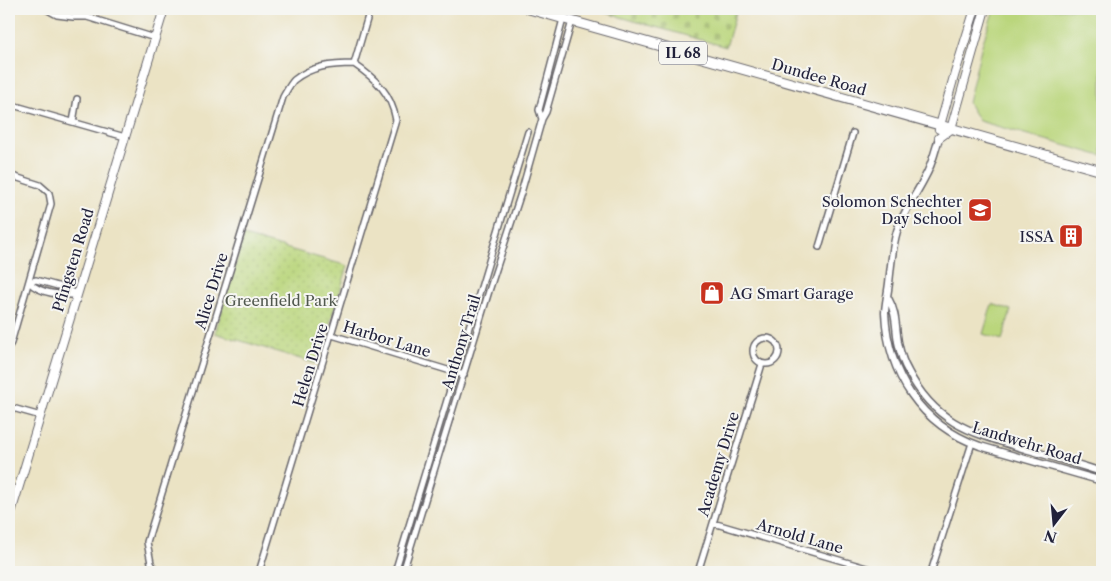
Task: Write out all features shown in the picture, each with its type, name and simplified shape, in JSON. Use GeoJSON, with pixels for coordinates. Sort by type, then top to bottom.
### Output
{"type":"FeatureCollection","features":[{"type":"Feature","properties":{"kind":"main road","name":"Pfingsten Road"},"geometry":{"type":"LineString","coordinates":[[9,519],[164,9]]}},
{"type":"Feature","properties":{"kind":"main road","name":"Dundee Road"},"geometry":{"type":"LineString","coordinates":[[530,9],[1102,171]]}},
{"type":"Feature","properties":{"kind":"main road","name":"Landwehr Road"},"geometry":{"type":"LineString","coordinates":[[939,138],[940,126],[975,9]]}},
{"type":"Feature","properties":{"kind":"main road"},"geometry":{"type":"LineString","coordinates":[[939,138],[950,129],[985,9]]}},
{"type":"Feature","properties":{"kind":"street"},"geometry":{"type":"LineString","coordinates":[[46,9],[57,14],[87,17],[155,38]]}},
{"type":"Feature","properties":{"kind":"street"},"geometry":{"type":"LineString","coordinates":[[354,64],[370,9]]}},
{"type":"Feature","properties":{"kind":"street","name":"Anthony Trail"},"geometry":{"type":"LineString","coordinates":[[542,119],[539,110],[567,20]]}},
{"type":"Feature","properties":{"kind":"street","name":"Anthony Trail"},"geometry":{"type":"LineString","coordinates":[[404,572],[542,119],[546,112],[567,20]]}},
{"type":"Feature","properties":{"kind":"street","name":"Alice Drive"},"geometry":{"type":"LineString","coordinates":[[156,572],[151,563],[147,542],[283,97],[293,81],[310,71],[331,64],[354,64]]}},
{"type":"Feature","properties":{"kind":"street","name":"Helen Drive"},"geometry":{"type":"LineString","coordinates":[[259,572],[396,120],[393,107],[385,92],[372,76],[354,64]]}},
{"type":"Feature","properties":{"kind":"street"},"geometry":{"type":"LineString","coordinates":[[73,122],[77,99]]}},
{"type":"Feature","properties":{"kind":"street"},"geometry":{"type":"LineString","coordinates":[[9,104],[125,137]]}},
{"type":"Feature","properties":{"kind":"street","name":"Anthony Trail"},"geometry":{"type":"LineString","coordinates":[[395,572],[528,132]]}},
{"type":"Feature","properties":{"kind":"street"},"geometry":{"type":"LineString","coordinates":[[819,247],[853,133]]}},
{"type":"Feature","properties":{"kind":"street","name":"Landwehr Road"},"geometry":{"type":"LineString","coordinates":[[939,138],[926,175],[897,230],[891,258],[888,298],[885,310],[894,363],[903,383],[921,407],[933,419],[972,443],[1102,481]]}},
{"type":"Feature","properties":{"kind":"street"},"geometry":{"type":"LineString","coordinates":[[9,175],[40,185],[49,193],[51,204],[12,343],[9,346]]}},
{"type":"Feature","properties":{"kind":"street"},"geometry":{"type":"LineString","coordinates":[[511,189],[521,193]]}},
{"type":"Feature","properties":{"kind":"street"},"geometry":{"type":"LineString","coordinates":[[29,282],[36,280],[65,288],[77,295]]}},
{"type":"Feature","properties":{"kind":"street","name":"Landwehr Road"},"geometry":{"type":"LineString","coordinates":[[888,298],[894,309],[898,345],[906,369],[934,408],[951,422],[972,433],[1102,472]]}},
{"type":"Feature","properties":{"kind":"street","name":"Harbor Lane"},"geometry":{"type":"LineString","coordinates":[[332,335],[464,375]]}},
{"type":"Feature","properties":{"kind":"street"},"geometry":{"type":"LineString","coordinates":[[762,338],[766,338],[777,344],[779,352],[771,363],[762,364],[755,358],[752,350],[755,343],[762,338]]}},
{"type":"Feature","properties":{"kind":"street","name":"Academy Drive"},"geometry":{"type":"LineString","coordinates":[[698,572],[762,364]]}},
{"type":"Feature","properties":{"kind":"street"},"geometry":{"type":"LineString","coordinates":[[9,406],[41,416]]}},
{"type":"Feature","properties":{"kind":"street"},"geometry":{"type":"LineString","coordinates":[[931,572],[972,443]]}},
{"type":"Feature","properties":{"kind":"street","name":"Arnold Lane"},"geometry":{"type":"LineString","coordinates":[[713,523],[880,572]]}},
{"type":"Feature","properties":{"kind":"green space"},"geometry":{"type":"Polygon","coordinates":[[[592,9],[737,9],[726,47],[592,9]]]}},
{"type":"Feature","properties":{"kind":"green space"},"geometry":{"type":"Polygon","coordinates":[[[994,9],[1102,9],[1102,156],[979,121],[968,103],[981,48],[994,9]]]}},
{"type":"Feature","properties":{"kind":"green space","name":"Greenfield Park"},"geometry":{"type":"Polygon","coordinates":[[[244,236],[348,266],[317,364],[215,333],[244,236]]]}},
{"type":"Feature","properties":{"kind":"green space"},"geometry":{"type":"Polygon","coordinates":[[[992,304],[1011,310],[1002,340],[983,334],[992,304]]]}},
{"type":"Feature","properties":{"kind":"place","name":"Solomon Schechter Day School"},"geometry":{"type":"Point","coordinates":[980,210]}},
{"type":"Feature","properties":{"kind":"place","name":"ISSA"},"geometry":{"type":"Point","coordinates":[1071,236]}},
{"type":"Feature","properties":{"kind":"place","name":"AG Smart Garage"},"geometry":{"type":"Point","coordinates":[712,293]}}]}
